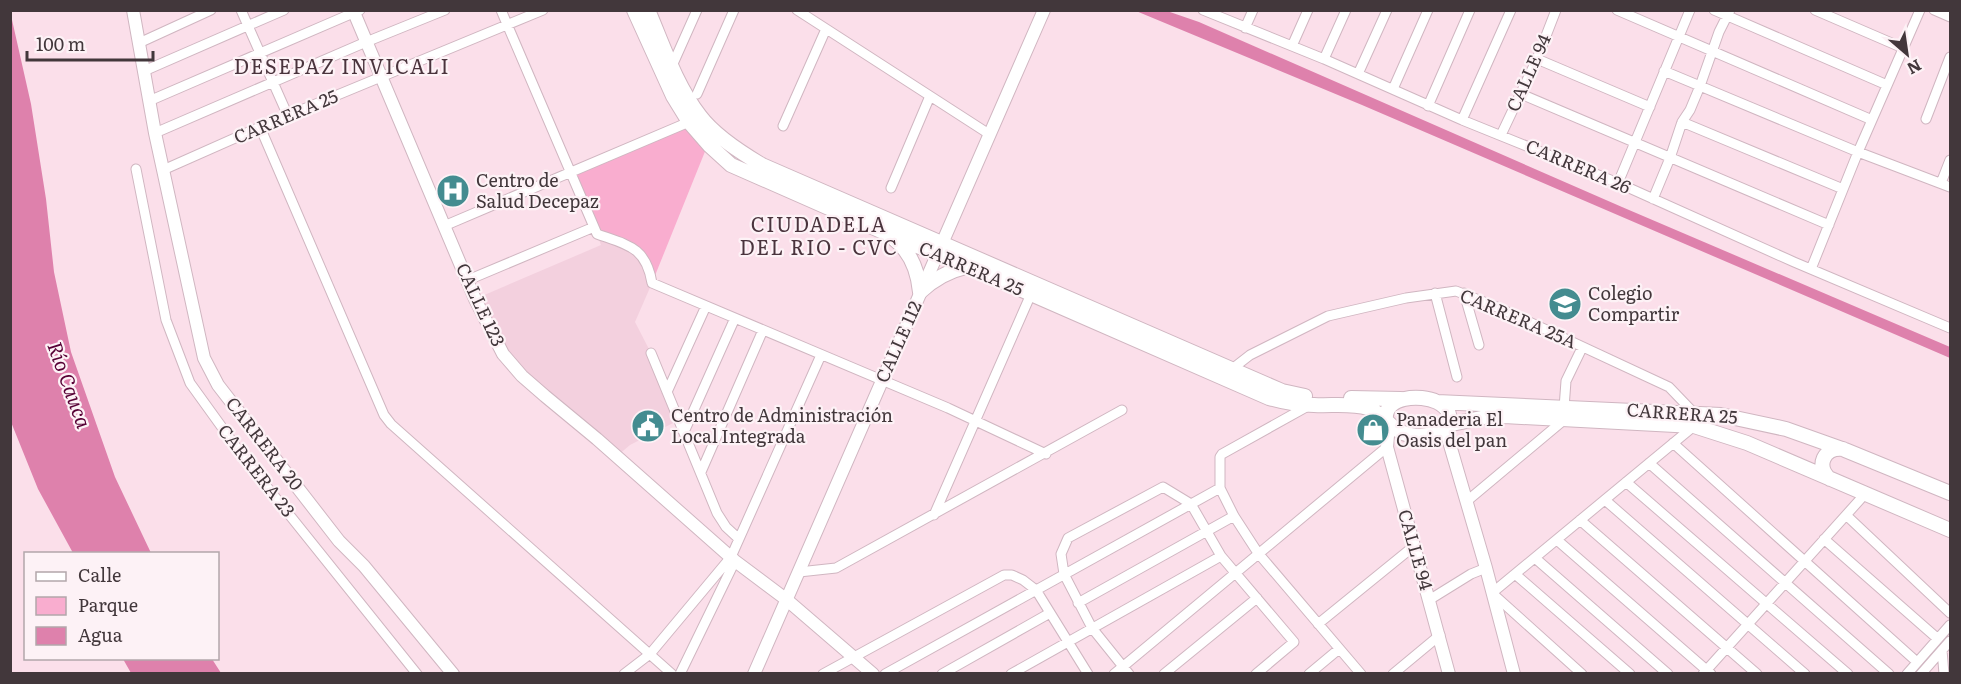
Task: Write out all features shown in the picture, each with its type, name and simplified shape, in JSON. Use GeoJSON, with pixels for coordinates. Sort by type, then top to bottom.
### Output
{"type":"FeatureCollection","features":[{"type":"Feature","properties":{"kind":"main road","name":"CARRERA 25"},"geometry":{"type":"LineString","coordinates":[[634,10],[673,96],[689,122],[731,165],[888,234],[939,248],[966,267],[1269,398],[1310,405],[1365,407],[1388,422]]}},
{"type":"Feature","properties":{"kind":"main road","name":"CARRERA 25"},"geometry":{"type":"LineString","coordinates":[[648,10],[672,66],[700,117],[739,151],[782,175],[939,248],[1282,391],[1304,396],[1406,399]]}},
{"type":"Feature","properties":{"kind":"main road"},"geometry":{"type":"LineString","coordinates":[[888,234],[908,254],[917,272],[920,292]]}},
{"type":"Feature","properties":{"kind":"main road"},"geometry":{"type":"LineString","coordinates":[[920,292],[932,281],[946,273],[966,267]]}},
{"type":"Feature","properties":{"kind":"main road"},"geometry":{"type":"LineString","coordinates":[[1406,399],[1437,402],[1446,411],[1448,418],[1446,426],[1431,434],[1413,435],[1400,432],[1388,422],[1386,412],[1391,405],[1406,399]]}},
{"type":"Feature","properties":{"kind":"main road","name":"CARRERA 25"},"geometry":{"type":"LineString","coordinates":[[1437,402],[1564,413],[1693,419],[1721,415],[1786,429],[1950,492]]}},
{"type":"Feature","properties":{"kind":"main road","name":"CARRERA 25"},"geometry":{"type":"LineString","coordinates":[[1446,426],[1486,417],[1564,413]]}},
{"type":"Feature","properties":{"kind":"main road","name":"CARRERA 25"},"geometry":{"type":"LineString","coordinates":[[1693,419],[1950,530]]}},
{"type":"Feature","properties":{"kind":"main road"},"geometry":{"type":"LineString","coordinates":[[1833,480],[1825,475],[1822,461],[1832,450],[1845,450]]}},
{"type":"Feature","properties":{"kind":"street","name":"CARRERA 20"},"geometry":{"type":"LineString","coordinates":[[133,10],[154,132],[204,358],[218,386],[339,541],[364,566],[453,674]]}},
{"type":"Feature","properties":{"kind":"street"},"geometry":{"type":"LineString","coordinates":[[139,44],[211,10]]}},
{"type":"Feature","properties":{"kind":"street"},"geometry":{"type":"LineString","coordinates":[[241,10],[288,116]]}},
{"type":"Feature","properties":{"kind":"street"},"geometry":{"type":"LineString","coordinates":[[144,71],[284,10]]}},
{"type":"Feature","properties":{"kind":"street"},"geometry":{"type":"LineString","coordinates":[[154,132],[445,10]]}},
{"type":"Feature","properties":{"kind":"street"},"geometry":{"type":"LineString","coordinates":[[501,10],[596,230],[632,247],[643,256],[650,267],[652,283],[974,420],[1046,454]]}},
{"type":"Feature","properties":{"kind":"street","name":"CARRERA 25"},"geometry":{"type":"LineString","coordinates":[[163,170],[260,127],[543,10]]}},
{"type":"Feature","properties":{"kind":"street"},"geometry":{"type":"LineString","coordinates":[[672,66],[696,10]]}},
{"type":"Feature","properties":{"kind":"street"},"geometry":{"type":"LineString","coordinates":[[697,94],[734,10]]}},
{"type":"Feature","properties":{"kind":"street"},"geometry":{"type":"LineString","coordinates":[[797,10],[989,134]]}},
{"type":"Feature","properties":{"kind":"street","name":"CALLE 112"},"geometry":{"type":"LineString","coordinates":[[754,674],[1044,10]]}},
{"type":"Feature","properties":{"kind":"street"},"geometry":{"type":"LineString","coordinates":[[1245,28],[1253,10]]}},
{"type":"Feature","properties":{"kind":"street"},"geometry":{"type":"LineString","coordinates":[[1292,46],[1308,10]]}},
{"type":"Feature","properties":{"kind":"street"},"geometry":{"type":"LineString","coordinates":[[1324,59],[1346,10]]}},
{"type":"Feature","properties":{"kind":"street"},"geometry":{"type":"LineString","coordinates":[[1358,74],[1387,10]]}},
{"type":"Feature","properties":{"kind":"street"},"geometry":{"type":"LineString","coordinates":[[1393,89],[1428,10]]}},
{"type":"Feature","properties":{"kind":"street"},"geometry":{"type":"LineString","coordinates":[[1428,106],[1470,10]]}},
{"type":"Feature","properties":{"kind":"street"},"geometry":{"type":"LineString","coordinates":[[1462,120],[1511,10]]}},
{"type":"Feature","properties":{"kind":"street","name":"CALLE 94"},"geometry":{"type":"LineString","coordinates":[[1501,135],[1537,59],[1556,10]]}},
{"type":"Feature","properties":{"kind":"street"},"geometry":{"type":"LineString","coordinates":[[1617,10],[1872,120]]}},
{"type":"Feature","properties":{"kind":"street"},"geometry":{"type":"LineString","coordinates":[[1618,183],[1690,10]]}},
{"type":"Feature","properties":{"kind":"street"},"geometry":{"type":"LineString","coordinates":[[1714,10],[1729,13],[1887,85]]}},
{"type":"Feature","properties":{"kind":"street"},"geometry":{"type":"LineString","coordinates":[[1815,10],[1903,48]]}},
{"type":"Feature","properties":{"kind":"street"},"geometry":{"type":"LineString","coordinates":[[1811,269],[1858,152],[1920,10]]}},
{"type":"Feature","properties":{"kind":"street"},"geometry":{"type":"LineString","coordinates":[[1934,10],[1950,17]]}},
{"type":"Feature","properties":{"kind":"street"},"geometry":{"type":"LineString","coordinates":[[149,101],[356,11]]}},
{"type":"Feature","properties":{"kind":"street","name":"CALLE 123"},"geometry":{"type":"LineString","coordinates":[[356,11],[380,77],[492,335],[503,354],[522,376],[733,559],[786,600]]}},
{"type":"Feature","properties":{"kind":"street","name":"CARRERA 26"},"geometry":{"type":"LineString","coordinates":[[1206,11],[1324,59],[1428,106],[1618,183],[1950,328]]}},
{"type":"Feature","properties":{"kind":"street"},"geometry":{"type":"LineString","coordinates":[[1653,199],[1682,122],[1701,86],[1719,32],[1729,13]]}},
{"type":"Feature","properties":{"kind":"street"},"geometry":{"type":"LineString","coordinates":[[783,126],[826,28]]}},
{"type":"Feature","properties":{"kind":"street"},"geometry":{"type":"LineString","coordinates":[[1926,119],[1950,57]]}},
{"type":"Feature","properties":{"kind":"street"},"geometry":{"type":"LineString","coordinates":[[1537,59],[1650,107]]}},
{"type":"Feature","properties":{"kind":"street"},"geometry":{"type":"LineString","coordinates":[[1664,71],[1858,152],[1950,187]]}},
{"type":"Feature","properties":{"kind":"street"},"geometry":{"type":"LineString","coordinates":[[1521,94],[1829,225]]}},
{"type":"Feature","properties":{"kind":"street"},"geometry":{"type":"LineString","coordinates":[[891,188],[930,96]]}},
{"type":"Feature","properties":{"kind":"street"},"geometry":{"type":"LineString","coordinates":[[444,226],[689,122]]}},
{"type":"Feature","properties":{"kind":"street"},"geometry":{"type":"LineString","coordinates":[[1682,122],[1843,189]]}},
{"type":"Feature","properties":{"kind":"street"},"geometry":{"type":"LineString","coordinates":[[260,127],[384,415],[418,450],[672,674]]}},
{"type":"Feature","properties":{"kind":"street"},"geometry":{"type":"LineString","coordinates":[[1941,183],[1950,160]]}},
{"type":"Feature","properties":{"kind":"street","name":"CARRERA 23"},"geometry":{"type":"LineString","coordinates":[[136,169],[166,320],[190,383],[247,462],[417,674]]}},
{"type":"Feature","properties":{"kind":"street"},"geometry":{"type":"LineString","coordinates":[[468,280],[596,230]]}},
{"type":"Feature","properties":{"kind":"street","name":"CARRERA 25A"},"geometry":{"type":"LineString","coordinates":[[1232,369],[1250,355],[1328,316],[1435,293],[1456,291],[1669,387],[1693,419]]}},
{"type":"Feature","properties":{"kind":"street"},"geometry":{"type":"LineString","coordinates":[[1435,293],[1457,377]]}},
{"type":"Feature","properties":{"kind":"street"},"geometry":{"type":"LineString","coordinates":[[1464,293],[1479,345]]}},
{"type":"Feature","properties":{"kind":"street"},"geometry":{"type":"LineString","coordinates":[[933,516],[1030,294]]}},
{"type":"Feature","properties":{"kind":"street"},"geometry":{"type":"LineString","coordinates":[[667,392],[706,306]]}},
{"type":"Feature","properties":{"kind":"street"},"geometry":{"type":"LineString","coordinates":[[684,432],[735,318]]}},
{"type":"Feature","properties":{"kind":"street"},"geometry":{"type":"LineString","coordinates":[[701,472],[763,330]]}},
{"type":"Feature","properties":{"kind":"street"},"geometry":{"type":"LineString","coordinates":[[1467,501],[1564,413],[1566,381],[1580,352]]}},
{"type":"Feature","properties":{"kind":"street"},"geometry":{"type":"LineString","coordinates":[[651,353],[717,513],[739,539]]}},
{"type":"Feature","properties":{"kind":"street"},"geometry":{"type":"LineString","coordinates":[[680,674],[733,559],[739,539],[821,355]]}},
{"type":"Feature","properties":{"kind":"street"},"geometry":{"type":"LineString","coordinates":[[1310,405],[1222,454],[1220,488],[1234,516],[1258,554],[1360,674]]}},
{"type":"Feature","properties":{"kind":"street"},"geometry":{"type":"LineString","coordinates":[[799,572],[836,568],[1122,410]]}},
{"type":"Feature","properties":{"kind":"street"},"geometry":{"type":"LineString","coordinates":[[1492,593],[1673,443],[1693,419]]}},
{"type":"Feature","properties":{"kind":"street","name":"CALLE 94"},"geometry":{"type":"LineString","coordinates":[[1388,422],[1387,447],[1449,674]]}},
{"type":"Feature","properties":{"kind":"street"},"geometry":{"type":"LineString","coordinates":[[1446,426],[1514,674]]}},
{"type":"Feature","properties":{"kind":"street"},"geometry":{"type":"LineString","coordinates":[[1673,443],[1917,662]]}},
{"type":"Feature","properties":{"kind":"street"},"geometry":{"type":"LineString","coordinates":[[1114,674],[1126,670],[1234,573],[1387,447]]}},
{"type":"Feature","properties":{"kind":"street"},"geometry":{"type":"LineString","coordinates":[[1648,464],[1889,674]]}},
{"type":"Feature","properties":{"kind":"street"},"geometry":{"type":"LineString","coordinates":[[1626,482],[1848,674]]}},
{"type":"Feature","properties":{"kind":"street"},"geometry":{"type":"LineString","coordinates":[[1126,670],[1092,628],[1064,574],[1061,555],[1068,538],[1163,488],[1191,504],[1221,556],[1294,642],[1256,674]]}},
{"type":"Feature","properties":{"kind":"street"},"geometry":{"type":"LineString","coordinates":[[885,674],[1220,488]]}},
{"type":"Feature","properties":{"kind":"street"},"geometry":{"type":"LineString","coordinates":[[1557,540],[1707,672],[1865,494]]}},
{"type":"Feature","properties":{"kind":"street"},"geometry":{"type":"LineString","coordinates":[[1605,500],[1805,674]]}},
{"type":"Feature","properties":{"kind":"street"},"geometry":{"type":"LineString","coordinates":[[1846,515],[1950,613]]}},
{"type":"Feature","properties":{"kind":"street"},"geometry":{"type":"LineString","coordinates":[[1078,603],[1234,516]]}},
{"type":"Feature","properties":{"kind":"street"},"geometry":{"type":"LineString","coordinates":[[1580,520],[1757,674]]}},
{"type":"Feature","properties":{"kind":"street"},"geometry":{"type":"LineString","coordinates":[[1824,540],[1938,639]]}},
{"type":"Feature","properties":{"kind":"street"},"geometry":{"type":"LineString","coordinates":[[1318,624],[1414,546]]}},
{"type":"Feature","properties":{"kind":"street"},"geometry":{"type":"LineString","coordinates":[[1011,674],[1221,556]]}},
{"type":"Feature","properties":{"kind":"street"},"geometry":{"type":"LineString","coordinates":[[1535,558],[1668,674]]}},
{"type":"Feature","properties":{"kind":"street"},"geometry":{"type":"LineString","coordinates":[[624,674],[650,654],[733,559]]}},
{"type":"Feature","properties":{"kind":"street"},"geometry":{"type":"LineString","coordinates":[[1429,600],[1471,574],[1486,568]]}},
{"type":"Feature","properties":{"kind":"street"},"geometry":{"type":"LineString","coordinates":[[1515,574],[1630,674]]}},
{"type":"Feature","properties":{"kind":"street"},"geometry":{"type":"LineString","coordinates":[[823,674],[1004,575],[1012,575],[1023,580],[1036,590],[1088,674]]}},
{"type":"Feature","properties":{"kind":"street"},"geometry":{"type":"LineString","coordinates":[[1492,593],[1582,674]]}},
{"type":"Feature","properties":{"kind":"street"},"geometry":{"type":"LineString","coordinates":[[1164,674],[1257,598]]}},
{"type":"Feature","properties":{"kind":"street"},"geometry":{"type":"LineString","coordinates":[[786,600],[873,674]]}},
{"type":"Feature","properties":{"kind":"street"},"geometry":{"type":"LineString","coordinates":[[942,674],[1050,613]]}},
{"type":"Feature","properties":{"kind":"street"},"geometry":{"type":"LineString","coordinates":[[1907,674],[1950,625]]}},
{"type":"Feature","properties":{"kind":"street"},"geometry":{"type":"LineString","coordinates":[[1393,674],[1440,635]]}},
{"type":"Feature","properties":{"kind":"street"},"geometry":{"type":"LineString","coordinates":[[1921,674],[1950,641]]}},
{"type":"Feature","properties":{"kind":"street"},"geometry":{"type":"LineString","coordinates":[[1315,672],[1340,649]]}},
{"type":"Feature","properties":{"kind":"street"},"geometry":{"type":"LineString","coordinates":[[1942,650],[1944,674]]}},
{"type":"Feature","properties":{"kind":"shaded area"},"geometry":{"type":"Polygon","coordinates":[[[597,234],[632,247],[652,283],[635,322],[651,353],[679,420],[630,445],[617,456],[522,376],[475,299],[601,245],[597,234]]]}},
{"type":"Feature","properties":{"kind":"green space"},"geometry":{"type":"Polygon","coordinates":[[[685,125],[706,149],[652,283],[643,256],[597,234],[571,173],[685,125]]]}},
{"type":"Feature","properties":{"kind":"water","name":"Río Cauca"},"geometry":{"type":"Polygon","coordinates":[[[10,11],[31,104],[46,199],[54,272],[71,352],[115,477],[151,552],[72,552],[38,489],[11,422],[10,11]]]}},
{"type":"Feature","properties":{"kind":"water"},"geometry":{"type":"Polygon","coordinates":[[[1136,11],[1167,11],[1199,22],[1950,347],[1950,358],[1362,105],[1136,11]]]}},
{"type":"Feature","properties":{"kind":"water"},"geometry":{"type":"Polygon","coordinates":[[[124,660],[213,660],[221,673],[131,673],[124,660]]]}},
{"type":"Feature","properties":{"kind":"place","name":"Centro de Salud Decepaz"},"geometry":{"type":"Point","coordinates":[453,191]}},
{"type":"Feature","properties":{"kind":"place","name":"Colegio Compartir"},"geometry":{"type":"Point","coordinates":[1565,304]}},
{"type":"Feature","properties":{"kind":"place","name":"Centro de Administración Local Integrada"},"geometry":{"type":"Point","coordinates":[648,426]}},
{"type":"Feature","properties":{"kind":"place","name":"Panaderia El Oasis del pan"},"geometry":{"type":"Point","coordinates":[1373,430]}},
{"type":"Feature","properties":{"kind":"district","name":"DESEPAZ INVICALI"},"geometry":{"type":"Point","coordinates":[342,67]}},
{"type":"Feature","properties":{"kind":"district","name":"CIUDADELA DEL RIO - CVC"},"geometry":{"type":"Point","coordinates":[819,236]}}]}
